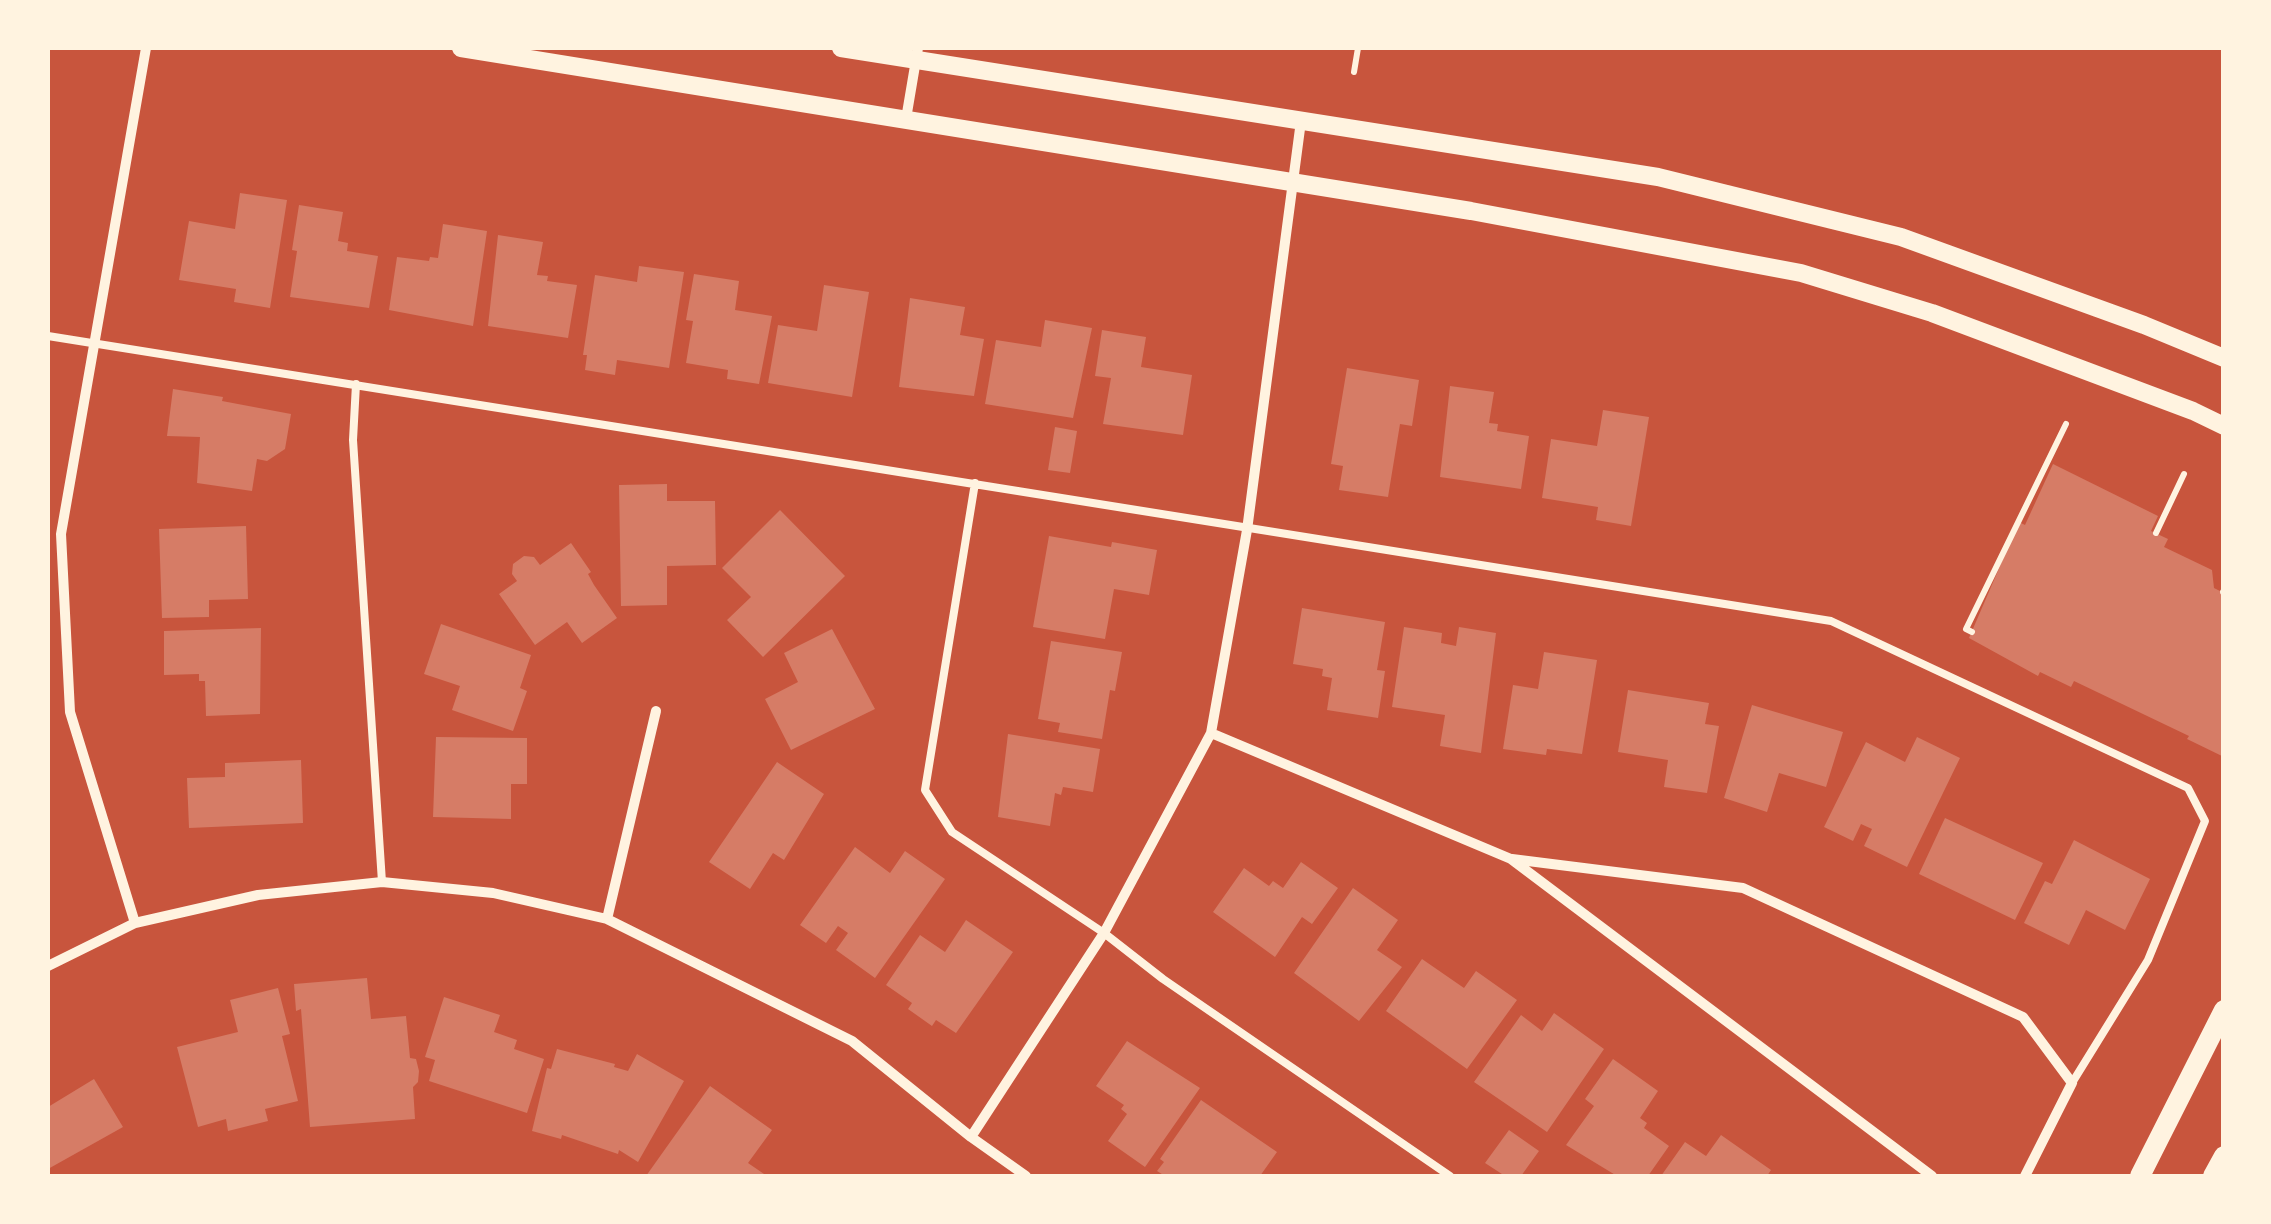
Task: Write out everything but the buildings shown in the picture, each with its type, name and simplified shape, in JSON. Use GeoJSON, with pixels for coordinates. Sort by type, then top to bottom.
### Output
{"type":"FeatureCollection","features":[{"type":"Feature","properties":{"kind":"main road"},"geometry":{"type":"LineString","coordinates":[[2140,1176],[2224,1010]]}},
{"type":"Feature","properties":{"kind":"main road"},"geometry":{"type":"LineString","coordinates":[[2213,1176],[2224,1156]]}},
{"type":"Feature","properties":{"kind":"street"},"geometry":{"type":"LineString","coordinates":[[135,923],[70,712],[61,534],[146,48]]}},
{"type":"Feature","properties":{"kind":"street"},"geometry":{"type":"LineString","coordinates":[[461,48],[1291,181],[1640,241],[1802,274],[1932,313],[2224,426]]}},
{"type":"Feature","properties":{"kind":"street"},"geometry":{"type":"LineString","coordinates":[[840,48],[917,53],[1301,121],[1658,177],[1901,237],[2224,358]]}},
{"type":"Feature","properties":{"kind":"street"},"geometry":{"type":"LineString","coordinates":[[906,120],[917,53]]}},
{"type":"Feature","properties":{"kind":"street"},"geometry":{"type":"LineString","coordinates":[[971,1137],[1104,934],[1211,733],[1247,530],[1301,121]]}},
{"type":"Feature","properties":{"kind":"street"},"geometry":{"type":"LineString","coordinates":[[607,919],[656,711]]}},
{"type":"Feature","properties":{"kind":"street"},"geometry":{"type":"LineString","coordinates":[[1211,733],[1511,859],[1932,1176]]}},
{"type":"Feature","properties":{"kind":"street"},"geometry":{"type":"LineString","coordinates":[[1511,859],[1743,888],[2023,1017],[2072,1083],[2025,1176]]}},
{"type":"Feature","properties":{"kind":"street"},"geometry":{"type":"LineString","coordinates":[[48,966],[135,923],[258,895],[382,882],[493,893],[607,919],[852,1041],[1026,1176]]}},
{"type":"Feature","properties":{"kind":"lane"},"geometry":{"type":"LineString","coordinates":[[48,336],[1830,621],[2188,788],[2206,821],[2148,960],[2072,1083]]}},
{"type":"Feature","properties":{"kind":"lane"},"geometry":{"type":"LineString","coordinates":[[356,384],[353,440],[382,882]]}},
{"type":"Feature","properties":{"kind":"lane"},"geometry":{"type":"LineString","coordinates":[[975,483],[925,790],[952,832],[1450,1176]]}},
{"type":"Feature","properties":{"kind":"path"},"geometry":{"type":"LineString","coordinates":[[1354,72],[1358,48]]}},
{"type":"Feature","properties":{"kind":"path"},"geometry":{"type":"LineString","coordinates":[[1972,632],[1966,629],[2066,424]]}},
{"type":"Feature","properties":{"kind":"path"},"geometry":{"type":"LineString","coordinates":[[2156,533],[2184,474]]}}]}
